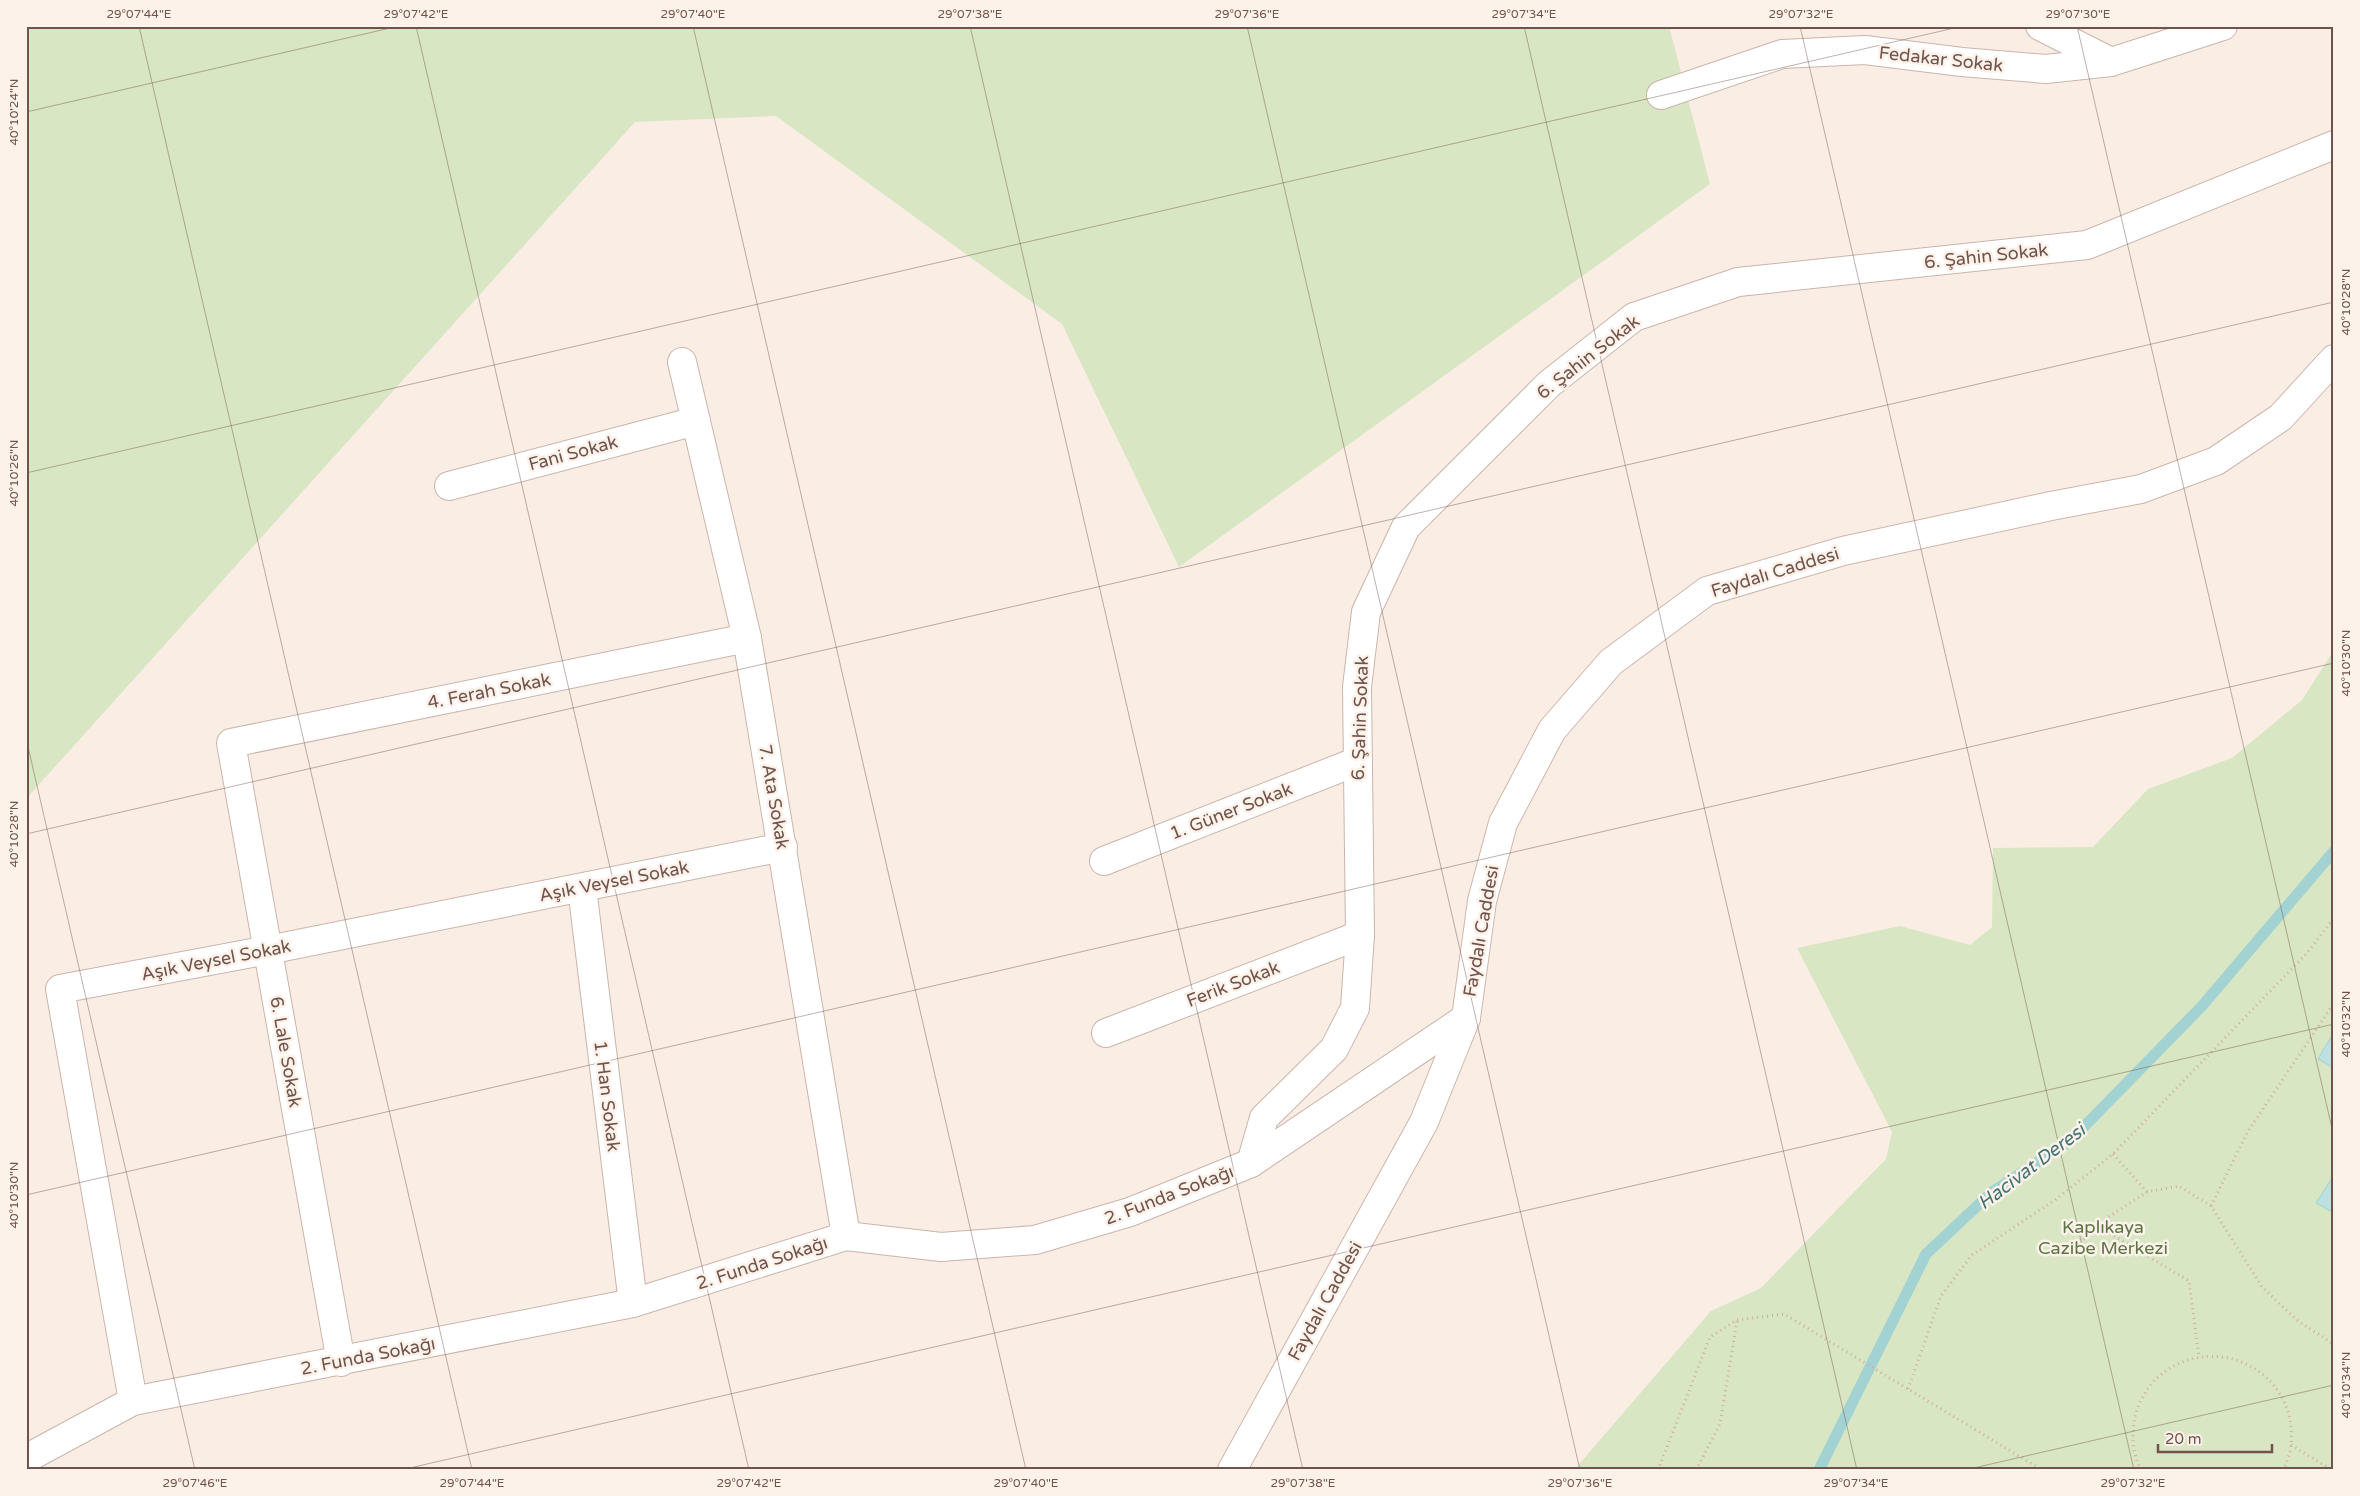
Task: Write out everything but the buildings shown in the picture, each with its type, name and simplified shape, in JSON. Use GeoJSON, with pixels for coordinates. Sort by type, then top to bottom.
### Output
{"type":"FeatureCollection","features":[{"type":"Feature","properties":{"kind":"street"},"geometry":{"type":"LineString","coordinates":[[2040,26],[2111,62]]}},
{"type":"Feature","properties":{"kind":"street","name":"Fedakar Sokak"},"geometry":{"type":"LineString","coordinates":[[1661,95],[1782,54],[1865,50],[1962,62],[2046,69],[2111,62],[2223,26]]}},
{"type":"Feature","properties":{"kind":"street","name":"6. Şahin Sokak"},"geometry":{"type":"LineString","coordinates":[[1251,1163],[1264,1118],[1334,1049],[1355,1008],[1360,936],[1357,687],[1366,612],[1406,527],[1549,384],[1634,317],[1738,282],[2087,245],[2334,145]]}},
{"type":"Feature","properties":{"kind":"street","name":"Faydalı Caddesi"},"geometry":{"type":"LineString","coordinates":[[1232,1470],[1424,1122],[1466,1018],[1482,901],[1503,823],[1552,730],[1611,662],[1707,592],[1843,551],[2051,506],[2141,489],[2216,461],[2281,417],[2334,359]]}},
{"type":"Feature","properties":{"kind":"street","name":"7. Ata Sokak"},"geometry":{"type":"LineString","coordinates":[[682,362],[747,638],[846,1236]]}},
{"type":"Feature","properties":{"kind":"street","name":"Fani Sokak"},"geometry":{"type":"LineString","coordinates":[[449,486],[696,421]]}},
{"type":"Feature","properties":{"kind":"street","name":"4. Ferah Sokak"},"geometry":{"type":"LineString","coordinates":[[230,743],[747,638]]}},
{"type":"Feature","properties":{"kind":"street","name":"6. Lale Sokak"},"geometry":{"type":"LineString","coordinates":[[230,743],[341,1362]]}},
{"type":"Feature","properties":{"kind":"street","name":"1. Güner Sokak"},"geometry":{"type":"LineString","coordinates":[[1104,861],[1358,761]]}},
{"type":"Feature","properties":{"kind":"street","name":"Aşık Veysel Sokak"},"geometry":{"type":"LineString","coordinates":[[133,1401],[60,989],[268,950],[783,847]]}},
{"type":"Feature","properties":{"kind":"street","name":"1. Han Sokak"},"geometry":{"type":"LineString","coordinates":[[582,888],[633,1304]]}},
{"type":"Feature","properties":{"kind":"street","name":"Ferik Sokak"},"geometry":{"type":"LineString","coordinates":[[1106,1033],[1360,936]]}},
{"type":"Feature","properties":{"kind":"street","name":"2. Funda Sokağı"},"geometry":{"type":"LineString","coordinates":[[26,1461],[31,1456],[133,1401],[633,1304],[846,1236],[941,1247],[1035,1240],[1130,1212],[1251,1163],[1466,1018]]}},
{"type":"Feature","properties":{"kind":"path"},"geometry":{"type":"LineString","coordinates":[[1908,1389],[1942,1296],[1972,1255],[2055,1200],[2112,1154],[2307,953],[2334,918]]}},
{"type":"Feature","properties":{"kind":"path"},"geometry":{"type":"LineString","coordinates":[[2211,1206],[2248,1131],[2334,1004]]}},
{"type":"Feature","properties":{"kind":"path"},"geometry":{"type":"LineString","coordinates":[[2112,1154],[2147,1192]]}},
{"type":"Feature","properties":{"kind":"path"},"geometry":{"type":"LineString","coordinates":[[2071,1255],[2096,1225],[2147,1192],[2179,1186],[2211,1206],[2262,1287],[2299,1322],[2334,1344]]}},
{"type":"Feature","properties":{"kind":"path"},"geometry":{"type":"LineString","coordinates":[[2096,1225],[2189,1282],[2199,1357]]}},
{"type":"Feature","properties":{"kind":"path"},"geometry":{"type":"LineString","coordinates":[[1658,1470],[1710,1337],[1737,1320],[1784,1314],[2042,1470]]}},
{"type":"Feature","properties":{"kind":"path"},"geometry":{"type":"LineString","coordinates":[[1696,1470],[1720,1424],[1737,1320]]}},
{"type":"Feature","properties":{"kind":"path"},"geometry":{"type":"LineString","coordinates":[[2141,1470],[2132,1438],[2136,1412],[2147,1389],[2165,1370],[2189,1359],[2215,1355],[2241,1360],[2264,1374],[2281,1394],[2290,1419],[2291,1445],[2284,1470]]}},
{"type":"Feature","properties":{"kind":"path"},"geometry":{"type":"LineString","coordinates":[[2291,1445],[2332,1470]]}},
{"type":"Feature","properties":{"kind":"green space"},"geometry":{"type":"Polygon","coordinates":[[[26,26],[1669,26],[1710,184],[1179,567],[1062,324],[776,116],[635,122],[26,799],[26,26]]]}},
{"type":"Feature","properties":{"kind":"green space","name":"Kaplıkaya Cazibe Merkezi"},"geometry":{"type":"Polygon","coordinates":[[[2334,650],[2334,1470],[1574,1470],[1711,1311],[1761,1288],[1886,1159],[1892,1132],[1797,948],[1900,926],[1970,945],[1992,927],[1993,848],[2093,847],[2148,789],[2232,758],[2302,700],[2334,650]]]}},
{"type":"Feature","properties":{"kind":"water"},"geometry":{"type":"Polygon","coordinates":[[[2334,1032],[2334,1068],[2318,1059],[2334,1032]]]}},
{"type":"Feature","properties":{"kind":"water"},"geometry":{"type":"Polygon","coordinates":[[[2334,1175],[2334,1213],[2316,1203],[2334,1175]]]}},
{"type":"Feature","properties":{"kind":"waterway","name":"Hacivat Deresi"},"geometry":{"type":"LineString","coordinates":[[1819,1470],[1926,1254],[1992,1192],[2070,1141],[2202,1006],[2334,851]]}}]}
